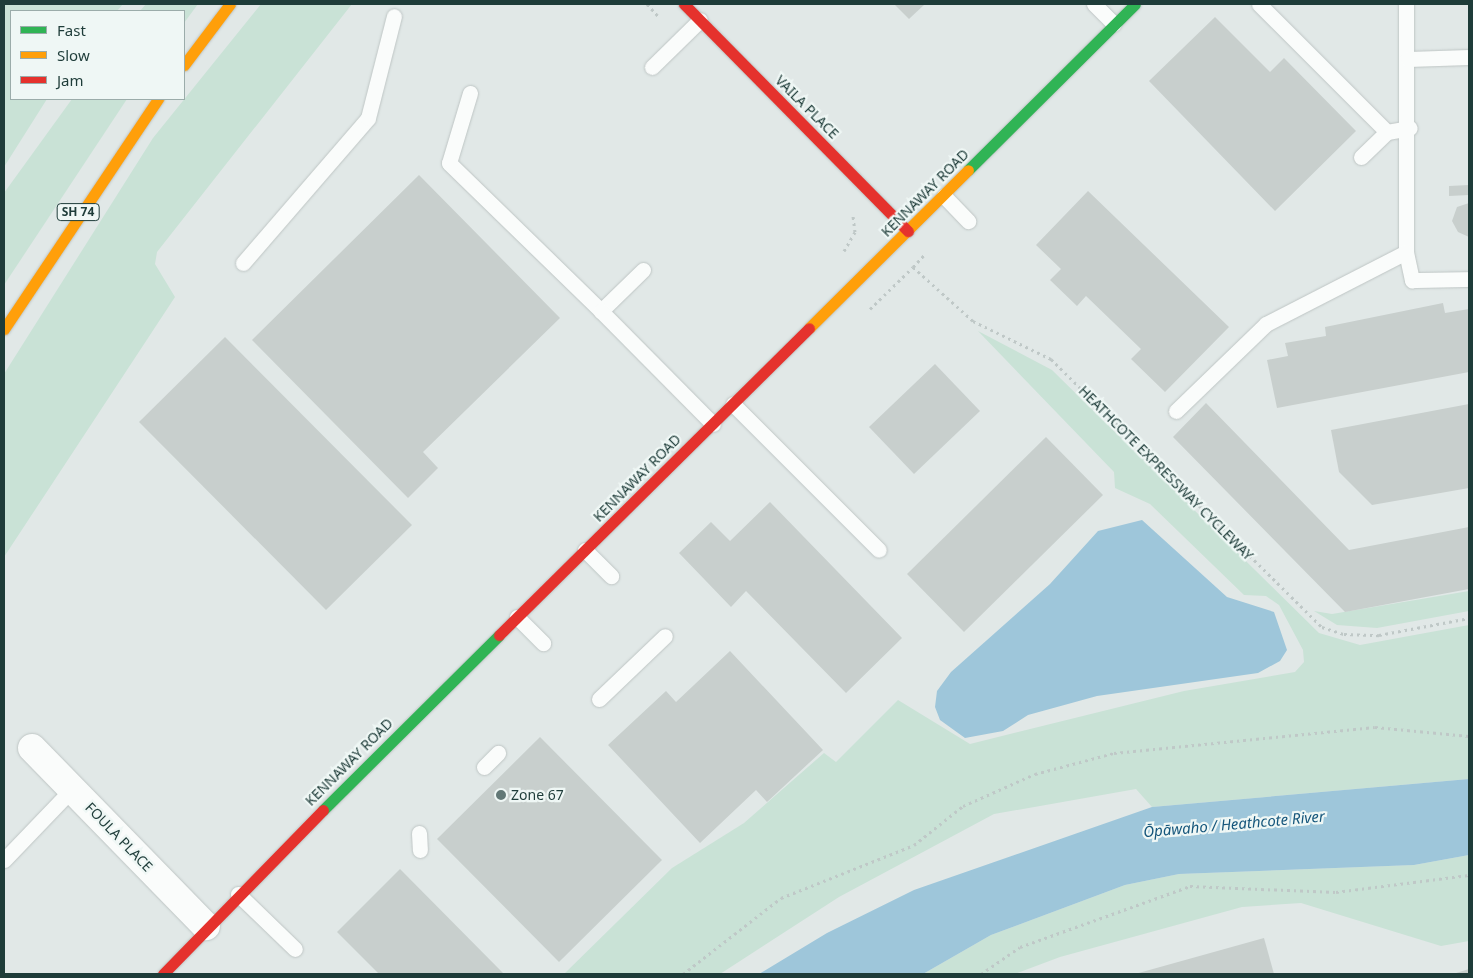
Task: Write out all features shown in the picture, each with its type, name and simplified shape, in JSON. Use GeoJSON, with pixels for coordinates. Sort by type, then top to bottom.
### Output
{"type":"FeatureCollection","features":[{"type":"Feature","properties":{"kind":"main road"},"geometry":{"type":"LineString","coordinates":[[185,64],[230,4]]}},
{"type":"Feature","properties":{"kind":"main road","name":"VAILA PLACE"},"geometry":{"type":"LineString","coordinates":[[684,4],[908,230]]}},
{"type":"Feature","properties":{"kind":"main road","name":"KENNAWAY ROAD"},"geometry":{"type":"LineString","coordinates":[[163,974],[238,894],[944,196],[1135,4]]}},
{"type":"Feature","properties":{"kind":"main road","name":"SH 74"},"geometry":{"type":"LineString","coordinates":[[4,329],[157,100]]}},
{"type":"Feature","properties":{"kind":"street","name":"FOULA PLACE"},"geometry":{"type":"LineString","coordinates":[[32,748],[206,926]]}},
{"type":"Feature","properties":{"kind":"lane"},"geometry":{"type":"LineString","coordinates":[[1094,4],[1114,24]]}},
{"type":"Feature","properties":{"kind":"lane"},"geometry":{"type":"LineString","coordinates":[[1259,4],[1387,132]]}},
{"type":"Feature","properties":{"kind":"lane"},"geometry":{"type":"LineString","coordinates":[[1406,4],[1410,128],[1406,252],[1412,280],[1469,279]]}},
{"type":"Feature","properties":{"kind":"lane"},"geometry":{"type":"LineString","coordinates":[[243,263],[368,118],[394,16]]}},
{"type":"Feature","properties":{"kind":"lane"},"geometry":{"type":"LineString","coordinates":[[652,67],[700,20]]}},
{"type":"Feature","properties":{"kind":"lane"},"geometry":{"type":"LineString","coordinates":[[1408,59],[1469,57]]}},
{"type":"Feature","properties":{"kind":"lane"},"geometry":{"type":"LineString","coordinates":[[470,92],[449,164],[601,311],[713,424]]}},
{"type":"Feature","properties":{"kind":"lane"},"geometry":{"type":"LineString","coordinates":[[1361,157],[1387,132],[1410,128]]}},
{"type":"Feature","properties":{"kind":"lane"},"geometry":{"type":"LineString","coordinates":[[944,196],[968,221]]}},
{"type":"Feature","properties":{"kind":"lane"},"geometry":{"type":"LineString","coordinates":[[1176,411],[1266,324],[1406,252]]}},
{"type":"Feature","properties":{"kind":"lane"},"geometry":{"type":"LineString","coordinates":[[601,311],[643,270]]}},
{"type":"Feature","properties":{"kind":"lane"},"geometry":{"type":"LineString","coordinates":[[733,404],[879,550]]}},
{"type":"Feature","properties":{"kind":"lane"},"geometry":{"type":"LineString","coordinates":[[585,550],[611,576]]}},
{"type":"Feature","properties":{"kind":"lane"},"geometry":{"type":"LineString","coordinates":[[517,617],[543,643]]}},
{"type":"Feature","properties":{"kind":"lane"},"geometry":{"type":"LineString","coordinates":[[599,699],[665,636]]}},
{"type":"Feature","properties":{"kind":"lane"},"geometry":{"type":"LineString","coordinates":[[484,768],[498,752]]}},
{"type":"Feature","properties":{"kind":"lane"},"geometry":{"type":"LineString","coordinates":[[4,860],[72,789]]}},
{"type":"Feature","properties":{"kind":"lane"},"geometry":{"type":"LineString","coordinates":[[419,833],[420,850]]}},
{"type":"Feature","properties":{"kind":"lane"},"geometry":{"type":"LineString","coordinates":[[238,894],[295,949]]}},
{"type":"Feature","properties":{"kind":"path","name":"HEATHCOTE EXPRESSWAY CYCLEWAY"},"geometry":{"type":"LineString","coordinates":[[866,311],[885,296],[913,267],[973,321],[1051,359],[1322,627],[1344,634],[1378,636],[1469,618]]}},
{"type":"Feature","properties":{"kind":"path"},"geometry":{"type":"LineString","coordinates":[[684,974],[781,898],[914,845],[963,806],[1035,774],[1114,753],[1375,727],[1469,736]]}},
{"type":"Feature","properties":{"kind":"path"},"geometry":{"type":"LineString","coordinates":[[981,974],[1020,947],[1190,886],[1336,892],[1469,875]]}},
{"type":"Feature","properties":{"kind":"green space"},"geometry":{"type":"Polygon","coordinates":[[[4,4],[123,4],[118,10],[10,10],[10,100],[46,100],[4,167],[4,4]]]}},
{"type":"Feature","properties":{"kind":"green space"},"geometry":{"type":"Polygon","coordinates":[[[146,4],[198,4],[185,22],[185,10],[141,10],[146,4]]]}},
{"type":"Feature","properties":{"kind":"green space"},"geometry":{"type":"Polygon","coordinates":[[[261,4],[352,4],[157,252],[155,264],[175,297],[4,557],[4,374],[153,138],[261,4]]]}},
{"type":"Feature","properties":{"kind":"green space"},"geometry":{"type":"Polygon","coordinates":[[[71,100],[126,100],[4,285],[4,193],[71,100]]]}},
{"type":"Feature","properties":{"kind":"green space"},"geometry":{"type":"Polygon","coordinates":[[[978,331],[1052,370],[1319,633],[1360,645],[1469,625],[1469,779],[1152,807],[1136,789],[994,814],[839,897],[720,974],[564,974],[672,868],[744,823],[824,753],[836,762],[898,700],[970,744],[1184,691],[1295,672],[1304,662],[1303,650],[1279,605],[1266,596],[1244,595],[1150,504],[1115,488],[1114,472],[978,331]]]}},
{"type":"Feature","properties":{"kind":"green space"},"geometry":{"type":"Polygon","coordinates":[[[1469,591],[1469,611],[1377,628],[1337,625],[1314,611],[1332,614],[1469,591]]]}},
{"type":"Feature","properties":{"kind":"green space"},"geometry":{"type":"Polygon","coordinates":[[[1469,855],[1469,941],[1441,946],[1301,903],[1242,907],[1060,957],[1015,974],[923,974],[991,935],[1125,885],[1179,874],[1414,865],[1469,855]]]}},
{"type":"Feature","properties":{"kind":"water"},"geometry":{"type":"Polygon","coordinates":[[[1142,520],[1227,597],[1274,612],[1287,650],[1280,661],[1258,673],[1097,696],[1028,715],[1003,731],[965,738],[940,720],[935,707],[937,691],[951,672],[1050,584],[1098,531],[1142,520]]]}},
{"type":"Feature","properties":{"kind":"water","name":"Ōpāwaho / Heathcote River"},"geometry":{"type":"Polygon","coordinates":[[[1469,779],[1469,855],[1414,865],[1179,874],[1125,885],[991,935],[923,974],[759,974],[827,933],[914,890],[1152,807],[1469,779]]]}},
{"type":"Feature","properties":{"kind":"building"},"geometry":{"type":"Polygon","coordinates":[[[894,4],[925,4],[909,19],[894,4]]]}},
{"type":"Feature","properties":{"kind":"building"},"geometry":{"type":"Polygon","coordinates":[[[1215,17],[1270,72],[1284,58],[1356,131],[1275,211],[1149,81],[1215,17]]]}},
{"type":"Feature","properties":{"kind":"building"},"geometry":{"type":"Polygon","coordinates":[[[419,175],[560,318],[423,452],[438,468],[408,498],[252,340],[419,175]]]}},
{"type":"Feature","properties":{"kind":"building"},"geometry":{"type":"Polygon","coordinates":[[[1469,185],[1469,195],[1449,196],[1449,186],[1469,185]]]}},
{"type":"Feature","properties":{"kind":"building"},"geometry":{"type":"Polygon","coordinates":[[[1088,191],[1229,327],[1165,392],[1131,359],[1141,349],[1086,296],[1077,306],[1050,280],[1061,269],[1036,245],[1088,191]]]}},
{"type":"Feature","properties":{"kind":"building"},"geometry":{"type":"Polygon","coordinates":[[[1469,203],[1469,237],[1458,232],[1452,221],[1457,207],[1469,203]]]}},
{"type":"Feature","properties":{"kind":"building"},"geometry":{"type":"Polygon","coordinates":[[[1443,303],[1445,313],[1469,309],[1469,372],[1277,408],[1267,360],[1288,356],[1285,343],[1326,336],[1325,327],[1443,303]]]}},
{"type":"Feature","properties":{"kind":"building"},"geometry":{"type":"Polygon","coordinates":[[[225,337],[412,525],[326,610],[139,422],[225,337]]]}},
{"type":"Feature","properties":{"kind":"building"},"geometry":{"type":"Polygon","coordinates":[[[935,364],[980,411],[914,474],[869,427],[935,364]]]}},
{"type":"Feature","properties":{"kind":"building"},"geometry":{"type":"Polygon","coordinates":[[[1206,403],[1349,550],[1469,527],[1469,589],[1345,612],[1173,437],[1206,403]]]}},
{"type":"Feature","properties":{"kind":"building"},"geometry":{"type":"Polygon","coordinates":[[[1469,404],[1469,488],[1372,505],[1339,472],[1331,430],[1469,404]]]}},
{"type":"Feature","properties":{"kind":"building"},"geometry":{"type":"Polygon","coordinates":[[[1046,437],[1103,495],[964,632],[907,574],[1046,437]]]}},
{"type":"Feature","properties":{"kind":"building"},"geometry":{"type":"Polygon","coordinates":[[[770,502],[902,638],[846,693],[746,591],[731,607],[679,553],[711,522],[730,541],[770,502]]]}},
{"type":"Feature","properties":{"kind":"building"},"geometry":{"type":"Polygon","coordinates":[[[730,651],[823,750],[767,802],[756,790],[700,843],[608,745],[666,691],[676,702],[730,651]]]}},
{"type":"Feature","properties":{"kind":"building"},"geometry":{"type":"Polygon","coordinates":[[[540,737],[662,860],[559,962],[437,839],[540,737]]]}},
{"type":"Feature","properties":{"kind":"building"},"geometry":{"type":"Polygon","coordinates":[[[400,869],[504,974],[379,974],[337,932],[400,869]]]}},
{"type":"Feature","properties":{"kind":"building"},"geometry":{"type":"Polygon","coordinates":[[[1264,938],[1274,974],[1135,974],[1264,938]]]}},
{"type":"Feature","properties":{"kind":"building"},"geometry":{"type":"Polygon","coordinates":[[[1469,969],[1469,974],[1453,974],[1469,969]]]}},
{"type":"Feature","properties":{"kind":"traffic: fast"},"geometry":{"type":"LineString","coordinates":[[968,170],[1135,4]]}},
{"type":"Feature","properties":{"kind":"traffic: fast"},"geometry":{"type":"LineString","coordinates":[[323,810],[499,635]]}},
{"type":"Feature","properties":{"kind":"traffic: slow"},"geometry":{"type":"LineString","coordinates":[[185,64],[230,4]]}},
{"type":"Feature","properties":{"kind":"traffic: slow"},"geometry":{"type":"LineString","coordinates":[[4,329],[157,100]]}},
{"type":"Feature","properties":{"kind":"traffic: slow"},"geometry":{"type":"LineString","coordinates":[[809,328],[968,170]]}},
{"type":"Feature","properties":{"kind":"traffic: jam"},"geometry":{"type":"LineString","coordinates":[[684,4],[908,231]]}},
{"type":"Feature","properties":{"kind":"traffic: jam"},"geometry":{"type":"LineString","coordinates":[[499,635],[809,328]]}},
{"type":"Feature","properties":{"kind":"traffic: jam"},"geometry":{"type":"LineString","coordinates":[[163,974],[323,810]]}},
{"type":"Feature","properties":{"kind":"place","name":"Zone 67"},"geometry":{"type":"Point","coordinates":[501,795]}}]}
